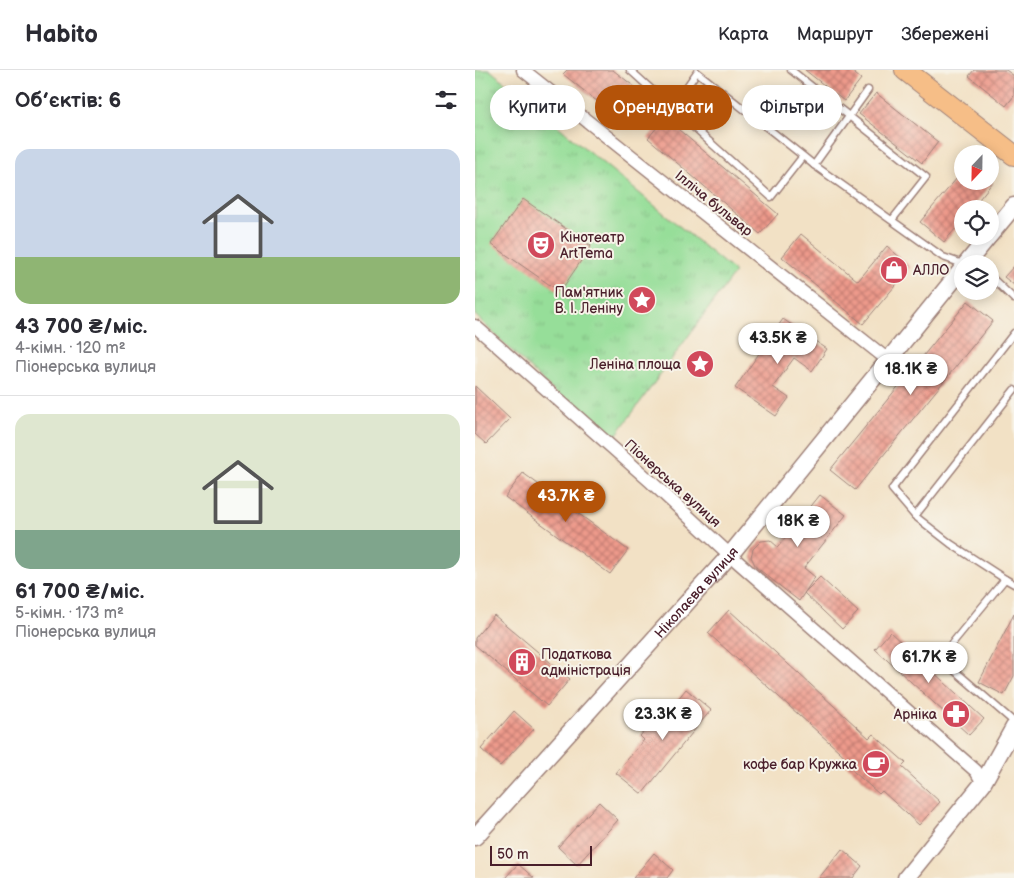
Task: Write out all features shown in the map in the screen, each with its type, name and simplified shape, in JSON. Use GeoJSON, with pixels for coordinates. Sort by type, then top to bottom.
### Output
{"type":"FeatureCollection","features":[{"type":"Feature","properties":{"kind":"main road"},"geometry":{"type":"LineString","coordinates":[[905,70],[1014,155]]}},
{"type":"Feature","properties":{"kind":"street","name":"Ілліча бульвар"},"geometry":{"type":"LineString","coordinates":[[523,70],[888,360]]}},
{"type":"Feature","properties":{"kind":"street"},"geometry":{"type":"LineString","coordinates":[[999,223],[1014,206]]}},
{"type":"Feature","properties":{"kind":"street"},"geometry":{"type":"LineString","coordinates":[[972,255],[980,245]]}},
{"type":"Feature","properties":{"kind":"street","name":"Ніколаєва вулиця"},"geometry":{"type":"LineString","coordinates":[[475,837],[730,555],[954,279]]}},
{"type":"Feature","properties":{"kind":"street","name":"Піонерська вулиця"},"geometry":{"type":"LineString","coordinates":[[475,326],[650,481],[730,555],[976,771],[983,783]]}},
{"type":"Feature","properties":{"kind":"street"},"geometry":{"type":"LineString","coordinates":[[906,878],[983,783],[1014,727]]}},
{"type":"Feature","properties":{"kind":"lane"},"geometry":{"type":"LineString","coordinates":[[630,70],[647,85]]}},
{"type":"Feature","properties":{"kind":"lane"},"geometry":{"type":"LineString","coordinates":[[791,70],[849,118],[926,177],[892,220]]}},
{"type":"Feature","properties":{"kind":"lane"},"geometry":{"type":"LineString","coordinates":[[688,85],[697,71],[814,165],[943,257],[954,261]]}},
{"type":"Feature","properties":{"kind":"lane"},"geometry":{"type":"LineString","coordinates":[[814,165],[868,90]]}},
{"type":"Feature","properties":{"kind":"lane"},"geometry":{"type":"LineString","coordinates":[[696,130],[771,197],[803,156]]}},
{"type":"Feature","properties":{"kind":"lane"},"geometry":{"type":"LineString","coordinates":[[999,285],[1014,299]]}},
{"type":"Feature","properties":{"kind":"lane"},"geometry":{"type":"LineString","coordinates":[[1014,333],[892,489],[915,516],[951,544],[1014,584]]}},
{"type":"Feature","properties":{"kind":"lane"},"geometry":{"type":"LineString","coordinates":[[915,516],[1014,390]]}},
{"type":"Feature","properties":{"kind":"lane"},"geometry":{"type":"LineString","coordinates":[[1005,579],[941,658],[1014,722]]}},
{"type":"Feature","properties":{"kind":"green space"},"geometry":{"type":"Polygon","coordinates":[[[475,70],[490,70],[508,85],[490,85],[490,130],[563,130],[735,272],[609,445],[475,315],[475,70]]]}},
{"type":"Feature","properties":{"kind":"building"},"geometry":{"type":"Polygon","coordinates":[[[567,70],[613,70],[632,85],[595,85],[595,100],[585,92],[585,85],[577,85],[563,74],[567,70]]]}},
{"type":"Feature","properties":{"kind":"building"},"geometry":{"type":"Polygon","coordinates":[[[805,70],[850,70],[861,79],[844,101],[842,99],[842,85],[824,85],[805,70]]]}},
{"type":"Feature","properties":{"kind":"building"},"geometry":{"type":"Polygon","coordinates":[[[974,70],[1006,70],[1014,76],[1014,96],[1006,106],[969,76],[974,70]]]}},
{"type":"Feature","properties":{"kind":"building"},"geometry":{"type":"Polygon","coordinates":[[[876,93],[938,142],[922,163],[859,114],[876,93]]]}},
{"type":"Feature","properties":{"kind":"building"},"geometry":{"type":"Polygon","coordinates":[[[655,130],[679,130],[778,214],[760,234],[648,138],[655,130]]]}},
{"type":"Feature","properties":{"kind":"building"},"geometry":{"type":"Polygon","coordinates":[[[954,182],[954,190],[986,190],[978,200],[954,200],[954,230],[944,242],[920,222],[954,182]]]}},
{"type":"Feature","properties":{"kind":"building","name":"Кінотеатр ArtTema"},"geometry":{"type":"Polygon","coordinates":[[[523,199],[591,246],[560,292],[491,244],[523,199]]]}},
{"type":"Feature","properties":{"kind":"building"},"geometry":{"type":"Polygon","coordinates":[[[801,234],[858,281],[887,246],[911,267],[863,324],[782,257],[801,234]]]}},
{"type":"Feature","properties":{"kind":"building"},"geometry":{"type":"Polygon","coordinates":[[[1014,266],[1014,285],[1004,277],[1014,266]]]}},
{"type":"Feature","properties":{"kind":"building"},"geometry":{"type":"Polygon","coordinates":[[[968,301],[993,321],[855,490],[830,470],[968,301]]]}},
{"type":"Feature","properties":{"kind":"building"},"geometry":{"type":"Polygon","coordinates":[[[783,319],[827,349],[812,371],[794,358],[773,387],[789,398],[776,416],[735,388],[783,319]]]}},
{"type":"Feature","properties":{"kind":"building"},"geometry":{"type":"Polygon","coordinates":[[[475,386],[510,419],[486,444],[475,434],[475,386]]]}},
{"type":"Feature","properties":{"kind":"building"},"geometry":{"type":"Polygon","coordinates":[[[523,473],[628,550],[610,574],[505,497],[523,473]]]}},
{"type":"Feature","properties":{"kind":"building"},"geometry":{"type":"Polygon","coordinates":[[[820,495],[846,515],[804,568],[815,577],[799,601],[756,567],[751,557],[753,549],[761,541],[770,540],[778,547],[820,495]]]}},
{"type":"Feature","properties":{"kind":"building"},"geometry":{"type":"Polygon","coordinates":[[[820,577],[858,612],[842,629],[804,593],[820,577]]]}},
{"type":"Feature","properties":{"kind":"building"},"geometry":{"type":"Polygon","coordinates":[[[729,610],[869,738],[873,734],[906,763],[902,767],[940,802],[919,825],[882,791],[879,794],[845,764],[849,760],[708,633],[729,610]]]}},
{"type":"Feature","properties":{"kind":"building"},"geometry":{"type":"Polygon","coordinates":[[[1014,614],[1014,676],[1004,695],[979,682],[1014,614]]]}},
{"type":"Feature","properties":{"kind":"building","name":"Податкова адміністрація"},"geometry":{"type":"Polygon","coordinates":[[[494,615],[570,679],[547,706],[475,645],[475,638],[494,615]]]}},
{"type":"Feature","properties":{"kind":"building"},"geometry":{"type":"Polygon","coordinates":[[[890,632],[984,719],[969,735],[875,649],[890,632]]]}},
{"type":"Feature","properties":{"kind":"building"},"geometry":{"type":"Polygon","coordinates":[[[686,689],[711,710],[642,794],[616,773],[644,740],[640,736],[656,717],[660,721],[686,689]]]}},
{"type":"Feature","properties":{"kind":"building"},"geometry":{"type":"Polygon","coordinates":[[[514,711],[534,729],[500,766],[481,749],[514,711]]]}},
{"type":"Feature","properties":{"kind":"building"},"geometry":{"type":"Polygon","coordinates":[[[599,802],[618,820],[577,865],[558,847],[599,802]]]}},
{"type":"Feature","properties":{"kind":"building"},"geometry":{"type":"Polygon","coordinates":[[[842,849],[862,866],[853,878],[819,878],[842,849]]]}},
{"type":"Feature","properties":{"kind":"building"},"geometry":{"type":"Polygon","coordinates":[[[654,853],[673,870],[667,878],[633,878],[654,853]]]}},
{"type":"Feature","properties":{"kind":"building"},"geometry":{"type":"Polygon","coordinates":[[[518,864],[534,878],[505,878],[518,864]]]}},
{"type":"Feature","properties":{"kind":"place","name":"Кінотеатр ArtTema"},"geometry":{"type":"Point","coordinates":[541,245]}},
{"type":"Feature","properties":{"kind":"place","name":"АЛЛО"},"geometry":{"type":"Point","coordinates":[894,270]}},
{"type":"Feature","properties":{"kind":"place","name":"Пам'ятник В. І. Леніну"},"geometry":{"type":"Point","coordinates":[642,300]}},
{"type":"Feature","properties":{"kind":"place","name":"Леніна площа"},"geometry":{"type":"Point","coordinates":[700,364]}},
{"type":"Feature","properties":{"kind":"place","name":"Податкова адміністрація"},"geometry":{"type":"Point","coordinates":[522,662]}},
{"type":"Feature","properties":{"kind":"place","name":"Арніка"},"geometry":{"type":"Point","coordinates":[956,714]}},
{"type":"Feature","properties":{"kind":"place","name":"кофе бар Кружка"},"geometry":{"type":"Point","coordinates":[876,764]}}]}
